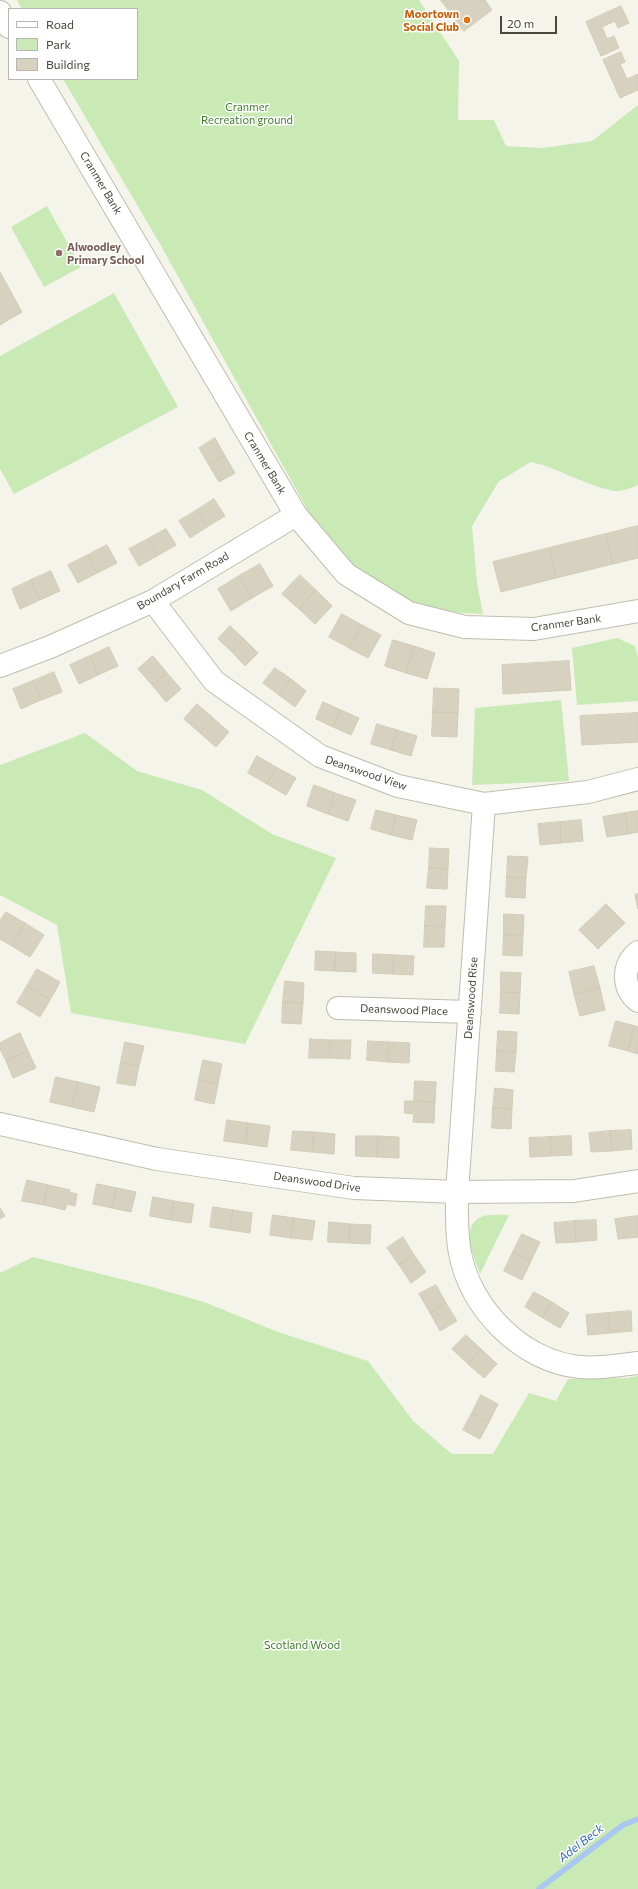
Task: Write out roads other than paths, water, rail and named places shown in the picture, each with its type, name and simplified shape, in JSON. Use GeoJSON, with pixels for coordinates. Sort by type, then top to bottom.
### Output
{"type":"FeatureCollection","features":[{"type":"Feature","properties":{"kind":"street"},"geometry":{"type":"LineString","coordinates":[[0,12],[8,25]]}},
{"type":"Feature","properties":{"kind":"street","name":"Cranmer Bank"},"geometry":{"type":"LineString","coordinates":[[41,80],[296,514],[346,574],[409,613],[465,626],[534,629],[638,611]]}},
{"type":"Feature","properties":{"kind":"street","name":"Boundary Farm Road"},"geometry":{"type":"LineString","coordinates":[[0,666],[50,647],[153,601],[296,514]]}},
{"type":"Feature","properties":{"kind":"street","name":"Deanswood View"},"geometry":{"type":"LineString","coordinates":[[153,601],[214,681],[320,756],[398,786],[484,804],[588,792],[638,779]]}},
{"type":"Feature","properties":{"kind":"street","name":"Deanswood Rise"},"geometry":{"type":"LineString","coordinates":[[484,804],[457,1192],[457,1230],[460,1254],[467,1276],[478,1300],[502,1329],[525,1346],[563,1364],[580,1367],[597,1368],[638,1363]]}},
{"type":"Feature","properties":{"kind":"street"},"geometry":{"type":"LineString","coordinates":[[638,952],[633,956],[625,974],[626,984],[630,993],[638,1001]]}},
{"type":"Feature","properties":{"kind":"street","name":"Deanswood Place"},"geometry":{"type":"LineString","coordinates":[[338,1008],[470,1012]]}},
{"type":"Feature","properties":{"kind":"street","name":"Deanswood Drive"},"geometry":{"type":"LineString","coordinates":[[1,1126],[157,1159],[354,1188],[457,1192],[574,1191],[638,1181]]}},
{"type":"Feature","properties":{"kind":"waterway","name":"Adel Beck"},"geometry":{"type":"LineString","coordinates":[[539,1889],[623,1825],[638,1819]]}},
{"type":"Feature","properties":{"kind":"place","name":"Moortown Social Club"},"geometry":{"type":"Point","coordinates":[467,20]}},
{"type":"Feature","properties":{"kind":"place","name":"Alwoodley Primary School"},"geometry":{"type":"Point","coordinates":[59,253]}},
{"type":"Feature","properties":{"kind":"park label","name":"Cranmer Recreation ground"},"geometry":{"type":"Point","coordinates":[247,113]}},
{"type":"Feature","properties":{"kind":"park label","name":"Scotland Wood"},"geometry":{"type":"Point","coordinates":[302,1645]}}]}
